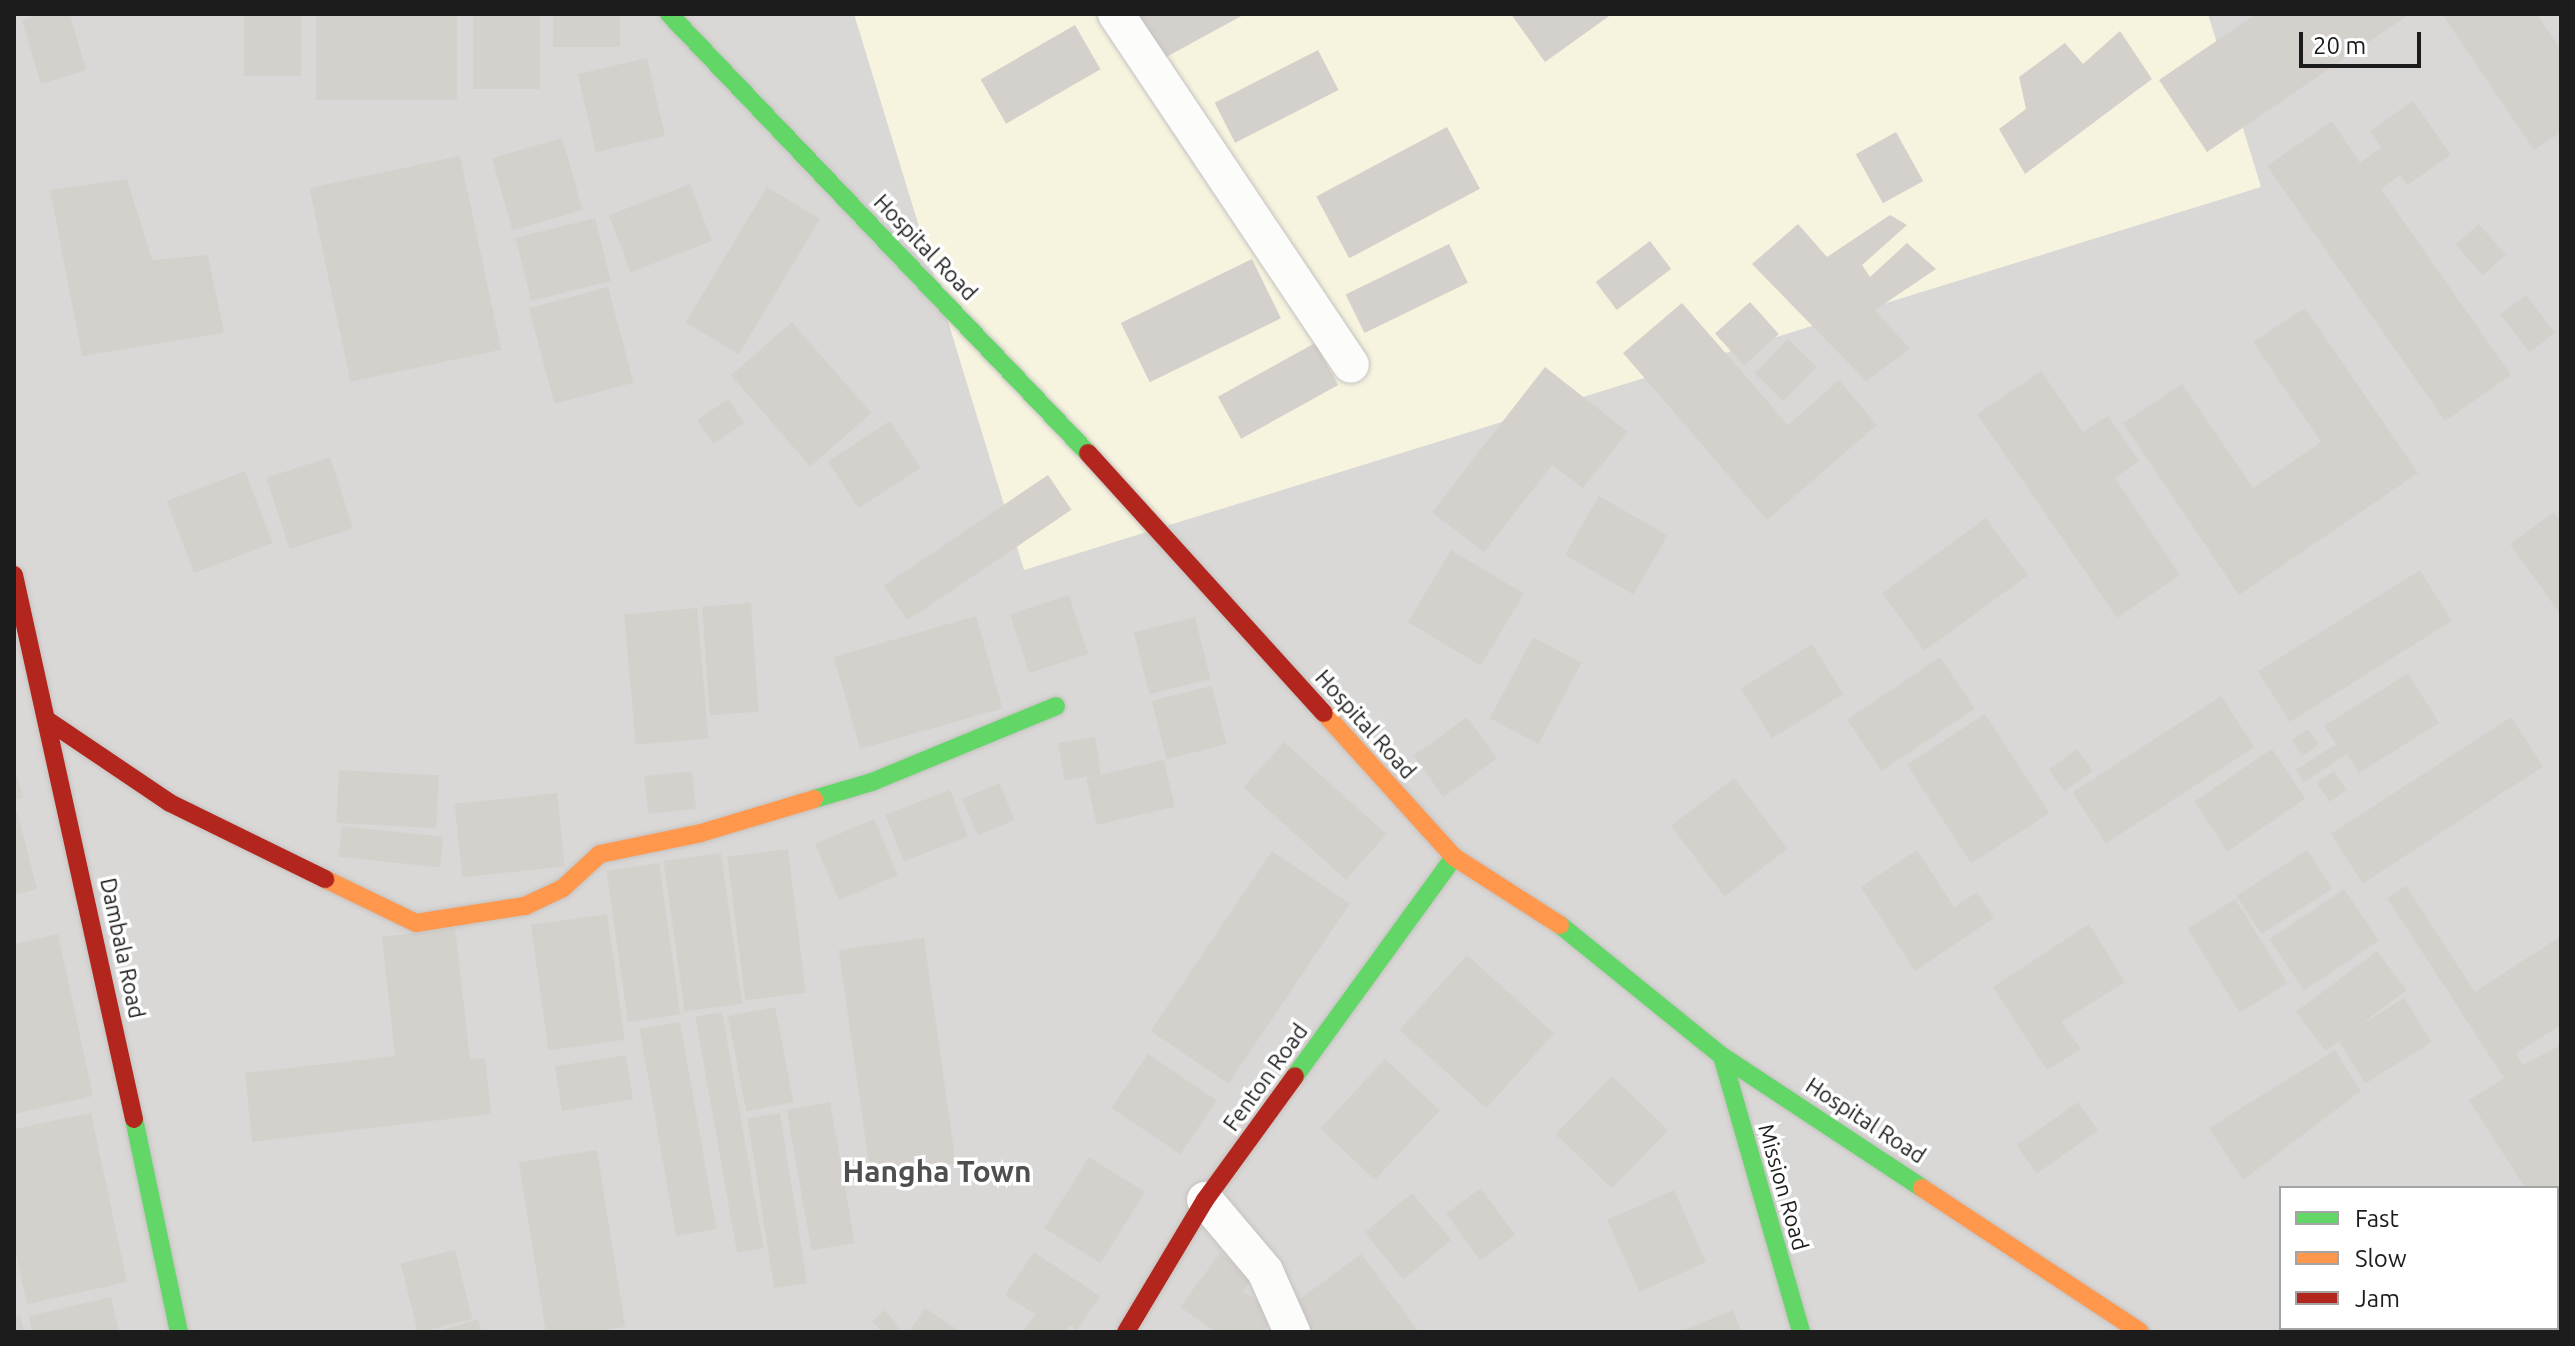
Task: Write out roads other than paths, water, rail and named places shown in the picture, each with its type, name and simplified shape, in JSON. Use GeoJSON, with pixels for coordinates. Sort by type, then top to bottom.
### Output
{"type":"FeatureCollection","features":[{"type":"Feature","properties":{"kind":"street","name":"Hospital Road"},"geometry":{"type":"LineString","coordinates":[[669,14],[1081,445],[1454,857],[1534,904],[1722,1056],[2140,1332]]}},
{"type":"Feature","properties":{"kind":"street"},"geometry":{"type":"LineString","coordinates":[[1116,14],[1351,365]]}},
{"type":"Feature","properties":{"kind":"street","name":"Dambala Road"},"geometry":{"type":"LineString","coordinates":[[14,575],[179,1332]]}},
{"type":"Feature","properties":{"kind":"street"},"geometry":{"type":"LineString","coordinates":[[47,720],[170,803],[416,923],[525,906],[563,888],[600,854],[701,833],[872,782],[1056,706]]}},
{"type":"Feature","properties":{"kind":"street","name":"Fenton Road"},"geometry":{"type":"LineString","coordinates":[[1126,1332],[1205,1200],[1454,857]]}},
{"type":"Feature","properties":{"kind":"street","name":"Mission Road"},"geometry":{"type":"LineString","coordinates":[[1722,1056],[1801,1332]]}},
{"type":"Feature","properties":{"kind":"street"},"geometry":{"type":"LineString","coordinates":[[1205,1200],[1265,1271],[1292,1332]]}},
{"type":"Feature","properties":{"kind":"district","name":"Hangha Town"},"geometry":{"type":"Point","coordinates":[937,1171]}}]}
